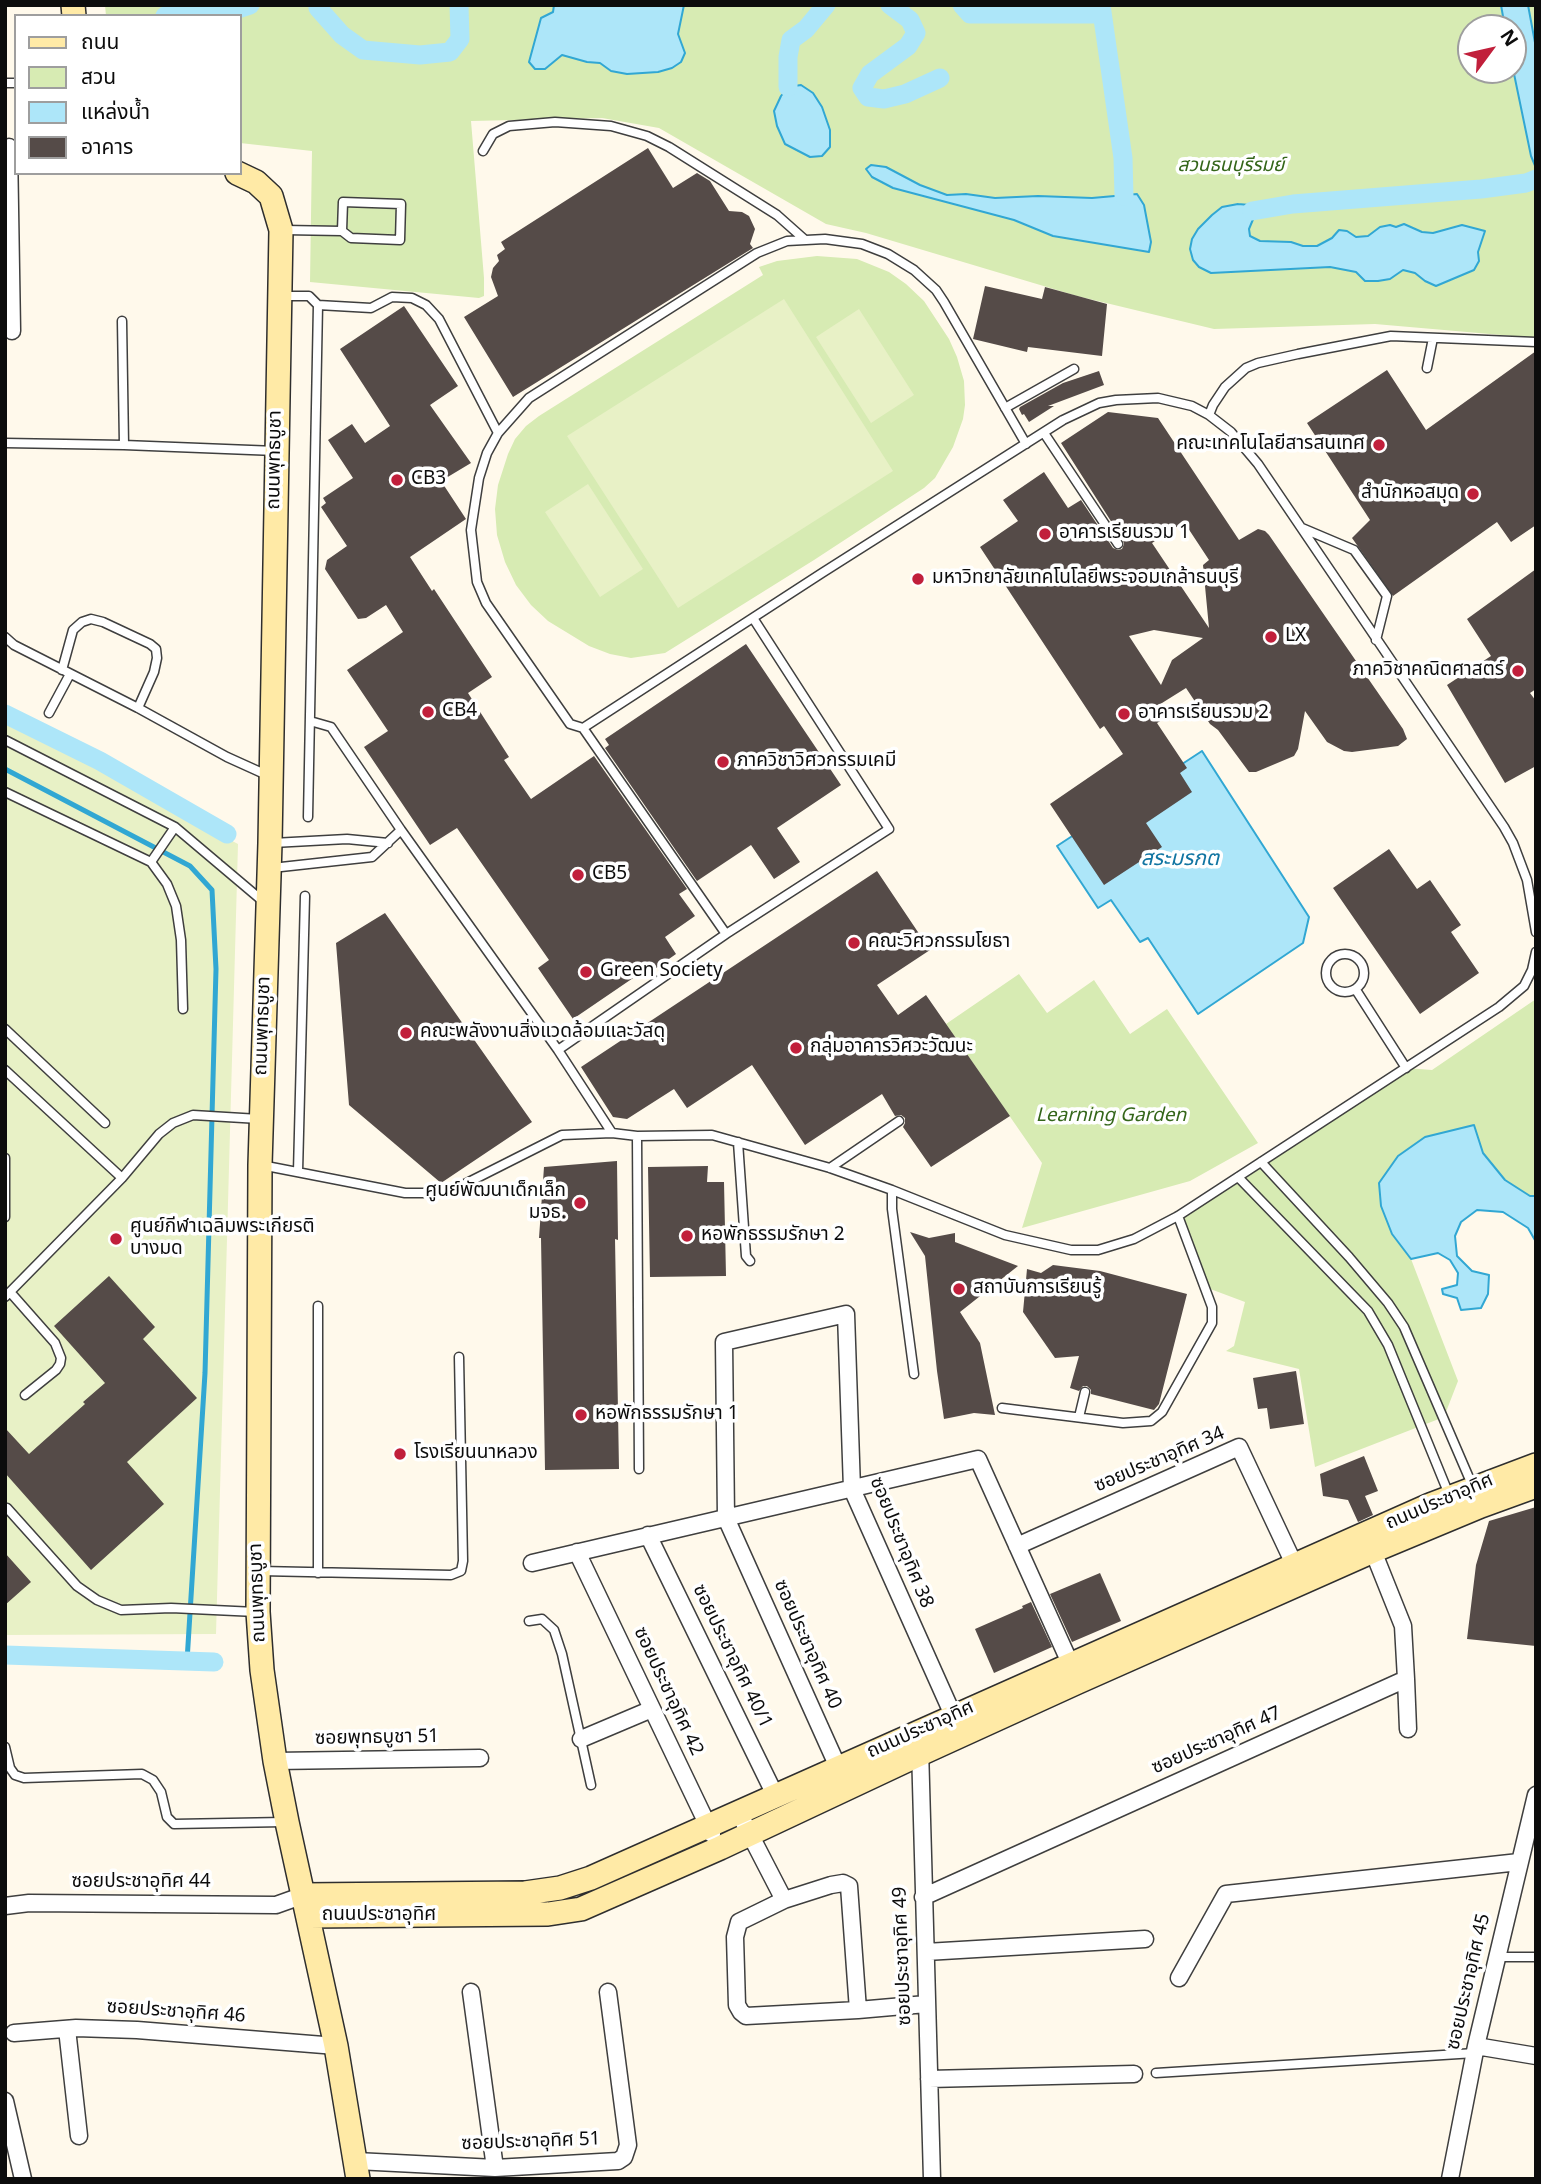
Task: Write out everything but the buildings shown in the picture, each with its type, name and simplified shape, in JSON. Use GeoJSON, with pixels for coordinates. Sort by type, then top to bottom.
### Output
{"type":"FeatureCollection","features":[{"type":"Feature","properties":{"kind":"main road","name":"ถนนพุทธบูชา"},"geometry":{"type":"LineString","coordinates":[[241,175],[256,182],[271,196],[281,230],[270,843],[260,1165],[258,1612],[262,1670],[275,1761],[307,1906]]}},
{"type":"Feature","properties":{"kind":"main road","name":"ถนนประชาอุทิศ"},"geometry":{"type":"LineString","coordinates":[[307,1906],[565,1913],[581,1909],[750,1834],[843,1778],[1074,1673],[1295,1566],[1477,1497],[1536,1465]]}},
{"type":"Feature","properties":{"kind":"main road","name":"ถนนประชาอุทิศ"},"geometry":{"type":"LineString","coordinates":[[1477,1497],[1536,1486]]}},
{"type":"Feature","properties":{"kind":"main road","name":"ถนนประชาอุทิศ"},"geometry":{"type":"LineString","coordinates":[[1074,1673],[1373,1551],[1453,1507]]}},
{"type":"Feature","properties":{"kind":"main road","name":"ถนนประชาอุทิศ"},"geometry":{"type":"LineString","coordinates":[[307,1906],[544,1891],[591,1878],[776,1797],[843,1778]]}},
{"type":"Feature","properties":{"kind":"main road","name":"ถนนประชาอุทิศ"},"geometry":{"type":"LineString","coordinates":[[307,1906],[336,2046],[357,2170]]}},
{"type":"Feature","properties":{"kind":"street"},"geometry":{"type":"LineString","coordinates":[[10,147],[12,331]]}},
{"type":"Feature","properties":{"kind":"street","name":"ซอยประชาอุทิศ 38"},"geometry":{"type":"LineString","coordinates":[[726,1518],[724,1342],[846,1314],[852,1489],[958,1726]]}},
{"type":"Feature","properties":{"kind":"street","name":"ซอยประชาอุทิศ 34"},"geometry":{"type":"LineString","coordinates":[[1017,1546],[1239,1447],[1295,1566]]}},
{"type":"Feature","properties":{"kind":"street"},"geometry":{"type":"LineString","coordinates":[[532,1563],[978,1459],[1074,1673]]}},
{"type":"Feature","properties":{"kind":"street","name":"ซอยประชาอุทิศ 40"},"geometry":{"type":"LineString","coordinates":[[726,1518],[843,1778]]}},
{"type":"Feature","properties":{"kind":"street","name":"ซอยประชาอุทิศ 40/1"},"geometry":{"type":"LineString","coordinates":[[648,1535],[776,1797]]}},
{"type":"Feature","properties":{"kind":"street"},"geometry":{"type":"LineString","coordinates":[[1373,1551],[1403,1626],[1408,1729]]}},
{"type":"Feature","properties":{"kind":"street","name":"ซอยประชาอุทิศ 42"},"geometry":{"type":"LineString","coordinates":[[577,1552],[720,1848]]}},
{"type":"Feature","properties":{"kind":"street","name":"ซอยประชาอุทิศ 47"},"geometry":{"type":"LineString","coordinates":[[923,1897],[1406,1679]]}},
{"type":"Feature","properties":{"kind":"street"},"geometry":{"type":"LineString","coordinates":[[580,1739],[652,1710]]}},
{"type":"Feature","properties":{"kind":"street","name":"ซอยประชาอุทิศ 49"},"geometry":{"type":"LineString","coordinates":[[920,1742],[932,2179]]}},
{"type":"Feature","properties":{"kind":"street","name":"ซอยพุทธบูชา 51"},"geometry":{"type":"LineString","coordinates":[[275,1761],[480,1759]]}},
{"type":"Feature","properties":{"kind":"street","name":"ซอยประชาอุทิศ 45"},"geometry":{"type":"LineString","coordinates":[[1450,2179],[1496,1957],[1536,1795]]}},
{"type":"Feature","properties":{"kind":"street"},"geometry":{"type":"LineString","coordinates":[[738,1813],[784,1900]]}},
{"type":"Feature","properties":{"kind":"street"},"geometry":{"type":"LineString","coordinates":[[1179,1978],[1226,1894],[1519,1862]]}},
{"type":"Feature","properties":{"kind":"street"},"geometry":{"type":"LineString","coordinates":[[858,2010],[849,1886],[843,1883],[831,1885],[784,1900],[739,1922],[735,1937],[739,2009],[746,2016],[753,2017],[858,2010],[926,2004]]}},
{"type":"Feature","properties":{"kind":"street","name":"ซอยประชาอุทิศ 44"},"geometry":{"type":"LineString","coordinates":[[5,1906],[29,1903],[307,1906]]}},
{"type":"Feature","properties":{"kind":"street"},"geometry":{"type":"LineString","coordinates":[[926,1952],[1145,1939]]}},
{"type":"Feature","properties":{"kind":"street"},"geometry":{"type":"LineString","coordinates":[[471,1992],[495,2168]]}},
{"type":"Feature","properties":{"kind":"street","name":"ซอยประชาอุทิศ 51"},"geometry":{"type":"LineString","coordinates":[[357,2170],[495,2168],[618,2161],[624,2157],[627,2140],[608,1992]]}},
{"type":"Feature","properties":{"kind":"street"},"geometry":{"type":"LineString","coordinates":[[67,2029],[79,2136]]}},
{"type":"Feature","properties":{"kind":"street","name":"ซอยประชาอุทิศ 46"},"geometry":{"type":"LineString","coordinates":[[14,2033],[67,2029],[138,2030],[336,2046]]}},
{"type":"Feature","properties":{"kind":"street"},"geometry":{"type":"LineString","coordinates":[[1476,2049],[1536,2056]]}},
{"type":"Feature","properties":{"kind":"street"},"geometry":{"type":"LineString","coordinates":[[929,2079],[1134,2074]]}},
{"type":"Feature","properties":{"kind":"street"},"geometry":{"type":"LineString","coordinates":[[5,2101],[11,2149],[23,2179]]}},
{"type":"Feature","properties":{"kind":"lane"},"geometry":{"type":"LineString","coordinates":[[483,152],[492,134],[509,126],[555,122],[611,126],[647,136],[669,147],[777,215],[804,239]]}},
{"type":"Feature","properties":{"kind":"lane"},"geometry":{"type":"LineString","coordinates":[[281,230],[342,231],[351,238],[400,240],[401,204],[343,202],[342,231]]}},
{"type":"Feature","properties":{"kind":"lane"},"geometry":{"type":"LineString","coordinates":[[726,934],[583,728],[570,724],[486,603],[477,582],[471,530],[479,478],[487,453],[498,433],[529,398],[757,253],[787,241],[825,239],[862,244],[888,254],[914,270],[936,290],[1026,444]]}},
{"type":"Feature","properties":{"kind":"lane"},"geometry":{"type":"LineString","coordinates":[[279,296],[309,296],[318,305],[371,308],[392,297],[412,298],[426,305],[439,319],[498,433]]}},
{"type":"Feature","properties":{"kind":"lane"},"geometry":{"type":"LineString","coordinates":[[308,817],[318,305]]}},
{"type":"Feature","properties":{"kind":"lane"},"geometry":{"type":"LineString","coordinates":[[122,321],[124,445]]}},
{"type":"Feature","properties":{"kind":"lane"},"geometry":{"type":"LineString","coordinates":[[1209,415],[1225,387],[1245,368],[1258,363],[1391,336],[1536,342]]}},
{"type":"Feature","properties":{"kind":"lane"},"geometry":{"type":"LineString","coordinates":[[1426,368],[1433,338]]}},
{"type":"Feature","properties":{"kind":"lane"},"geometry":{"type":"LineString","coordinates":[[1005,408],[1074,369]]}},
{"type":"Feature","properties":{"kind":"lane"},"geometry":{"type":"LineString","coordinates":[[583,728],[1063,420],[1099,403],[1158,398],[1192,406],[1209,415],[1231,432],[1258,464],[1513,843],[1527,880],[1536,932]]}},
{"type":"Feature","properties":{"kind":"lane"},"geometry":{"type":"LineString","coordinates":[[1044,433],[1118,544]]}},
{"type":"Feature","properties":{"kind":"lane"},"geometry":{"type":"LineString","coordinates":[[5,443],[276,451]]}},
{"type":"Feature","properties":{"kind":"lane"},"geometry":{"type":"LineString","coordinates":[[1302,528],[1354,550],[1387,596],[1376,640]]}},
{"type":"Feature","properties":{"kind":"lane"},"geometry":{"type":"LineString","coordinates":[[558,1050],[726,934],[889,829],[753,618]]}},
{"type":"Feature","properties":{"kind":"lane"},"geometry":{"type":"LineString","coordinates":[[49,713],[66,672],[74,630],[82,622],[91,619],[150,643],[156,649],[154,672],[138,708]]}},
{"type":"Feature","properties":{"kind":"lane"},"geometry":{"type":"LineString","coordinates":[[5,637],[14,645],[138,708],[226,757],[271,776]]}},
{"type":"Feature","properties":{"kind":"lane"},"geometry":{"type":"LineString","coordinates":[[310,722],[331,727],[558,1050],[612,1133]]}},
{"type":"Feature","properties":{"kind":"lane"},"geometry":{"type":"LineString","coordinates":[[5,740],[175,827],[268,906]]}},
{"type":"Feature","properties":{"kind":"lane"},"geometry":{"type":"LineString","coordinates":[[5,792],[151,862],[167,884],[176,906],[181,940],[183,1009]]}},
{"type":"Feature","properties":{"kind":"lane"},"geometry":{"type":"LineString","coordinates":[[151,862],[175,827]]}},
{"type":"Feature","properties":{"kind":"lane"},"geometry":{"type":"LineString","coordinates":[[269,868],[372,857],[401,830]]}},
{"type":"Feature","properties":{"kind":"lane"},"geometry":{"type":"LineString","coordinates":[[270,843],[347,839],[388,842]]}},
{"type":"Feature","properties":{"kind":"lane"},"geometry":{"type":"LineString","coordinates":[[299,1172],[305,896]]}},
{"type":"Feature","properties":{"kind":"lane"},"geometry":{"type":"LineString","coordinates":[[260,1165],[405,1193],[451,1192],[562,1135],[712,1135],[830,1168],[1006,1235],[1071,1250],[1098,1250],[1118,1246],[1178,1216],[1499,1007],[1524,986],[1534,970],[1536,952]]}},
{"type":"Feature","properties":{"kind":"lane"},"geometry":{"type":"LineString","coordinates":[[1344,954],[1361,961],[1365,973],[1356,990],[1337,991],[1328,982],[1326,970],[1332,958],[1344,954]]}},
{"type":"Feature","properties":{"kind":"lane"},"geometry":{"type":"LineString","coordinates":[[1356,990],[1406,1068]]}},
{"type":"Feature","properties":{"kind":"lane"},"geometry":{"type":"LineString","coordinates":[[5,1029],[105,1123]]}},
{"type":"Feature","properties":{"kind":"lane"},"geometry":{"type":"LineString","coordinates":[[5,1070],[122,1178]]}},
{"type":"Feature","properties":{"kind":"lane"},"geometry":{"type":"LineString","coordinates":[[25,1395],[56,1370],[61,1358],[55,1343],[7,1295],[122,1178],[159,1134],[173,1123],[193,1115],[262,1119]]}},
{"type":"Feature","properties":{"kind":"lane"},"geometry":{"type":"LineString","coordinates":[[830,1168],[899,1121]]}},
{"type":"Feature","properties":{"kind":"lane"},"geometry":{"type":"LineString","coordinates":[[637,1136],[639,1469]]}},
{"type":"Feature","properties":{"kind":"lane"},"geometry":{"type":"LineString","coordinates":[[738,1142],[747,1256],[750,1261]]}},
{"type":"Feature","properties":{"kind":"lane"},"geometry":{"type":"LineString","coordinates":[[5,1158],[5,1217]]}},
{"type":"Feature","properties":{"kind":"lane"},"geometry":{"type":"LineString","coordinates":[[1261,1162],[1349,1256],[1404,1327],[1477,1497]]}},
{"type":"Feature","properties":{"kind":"lane"},"geometry":{"type":"LineString","coordinates":[[1238,1177],[1368,1311],[1388,1345],[1453,1507]]}},
{"type":"Feature","properties":{"kind":"lane"},"geometry":{"type":"LineString","coordinates":[[892,1190],[892,1209],[914,1374]]}},
{"type":"Feature","properties":{"kind":"lane"},"geometry":{"type":"LineString","coordinates":[[1002,1408],[1123,1423],[1151,1421],[1162,1412],[1212,1323],[1212,1307],[1178,1216]]}},
{"type":"Feature","properties":{"kind":"lane"},"geometry":{"type":"LineString","coordinates":[[318,1306],[318,1573]]}},
{"type":"Feature","properties":{"kind":"lane"},"geometry":{"type":"LineString","coordinates":[[257,1571],[451,1575],[461,1571],[459,1357]]}},
{"type":"Feature","properties":{"kind":"lane"},"geometry":{"type":"LineString","coordinates":[[1079,1417],[1085,1392]]}},
{"type":"Feature","properties":{"kind":"lane"},"geometry":{"type":"LineString","coordinates":[[7,1508],[77,1586],[97,1600],[121,1610],[171,1608],[258,1612]]}},
{"type":"Feature","properties":{"kind":"lane"},"geometry":{"type":"LineString","coordinates":[[530,1621],[542,1619],[554,1630],[562,1654],[591,1785]]}},
{"type":"Feature","properties":{"kind":"lane"},"geometry":{"type":"LineString","coordinates":[[5,1747],[10,1768],[15,1775],[24,1778],[142,1774],[153,1780],[160,1792],[167,1817],[174,1824],[287,1822]]}},
{"type":"Feature","properties":{"kind":"lane"},"geometry":{"type":"LineString","coordinates":[[1496,1957],[1536,1957]]}},
{"type":"Feature","properties":{"kind":"lane"},"geometry":{"type":"LineString","coordinates":[[1156,2073],[1476,2049]]}},
{"type":"Feature","properties":{"kind":"green space","name":"สวนธนบุรีรมย์"},"geometry":{"type":"Polygon","coordinates":[[[105,5],[1536,5],[1536,338],[1375,324],[1214,329],[1077,296],[866,233],[826,224],[659,128],[602,118],[471,121],[484,296],[479,298],[310,282],[312,151],[242,143],[242,14],[106,14],[105,5]]]}},
{"type":"Feature","properties":{"kind":"green space"},"geometry":{"type":"Polygon","coordinates":[[[817,256],[857,259],[889,272],[924,301],[949,339],[964,381],[965,405],[953,447],[935,478],[924,488],[814,560],[665,653],[631,658],[610,654],[589,646],[548,621],[516,585],[505,562],[497,535],[495,509],[498,485],[515,439],[539,416],[763,275],[759,267],[777,261],[817,256]]]}},
{"type":"Feature","properties":{"kind":"green space"},"geometry":{"type":"Polygon","coordinates":[[[784,299],[893,471],[678,608],[567,436],[784,299]]]}},
{"type":"Feature","properties":{"kind":"green space"},"geometry":{"type":"Polygon","coordinates":[[[859,309],[914,395],[871,423],[816,337],[859,309]]]}},
{"type":"Feature","properties":{"kind":"green space"},"geometry":{"type":"Polygon","coordinates":[[[588,484],[643,569],[600,597],[545,512],[588,484]]]}},
{"type":"Feature","properties":{"kind":"green space","name":"ศูนย์กีฬาเฉลิมพระเกียรติ บางมด"},"geometry":{"type":"Polygon","coordinates":[[[5,721],[238,844],[216,1634],[5,1635],[5,721]]]}},
{"type":"Feature","properties":{"kind":"green space","name":"Learning Garden"},"geometry":{"type":"Polygon","coordinates":[[[1019,974],[1047,1013],[1094,980],[1130,1034],[1167,1009],[1258,1143],[1190,1181],[1022,1228],[1042,1163],[946,1024],[1019,974]]]}},
{"type":"Feature","properties":{"kind":"green space"},"geometry":{"type":"Polygon","coordinates":[[[1536,999],[1536,1196],[1530,1196],[1505,1180],[1483,1153],[1392,1234],[1411,1259],[1458,1381],[1444,1417],[1315,1467],[1299,1369],[1226,1351],[1234,1346],[1245,1302],[1205,1287],[1178,1216],[1406,1068],[1432,1070],[1536,999]]]}},
{"type":"Feature","properties":{"kind":"water"},"geometry":{"type":"Polygon","coordinates":[[[554,5],[684,5],[678,34],[685,53],[681,62],[658,72],[627,74],[611,71],[600,63],[562,55],[545,69],[535,69],[529,62],[541,18],[553,12],[554,5]]]}},
{"type":"Feature","properties":{"kind":"water"},"geometry":{"type":"Polygon","coordinates":[[[1501,5],[1528,5],[1536,48],[1536,168],[1516,84],[1527,84],[1527,14],[1503,14],[1501,5]]]}},
{"type":"Feature","properties":{"kind":"water"},"geometry":{"type":"Polygon","coordinates":[[[801,85],[813,93],[822,107],[830,130],[830,147],[822,156],[810,157],[785,144],[777,126],[774,111],[781,96],[788,87],[801,85]]]}},
{"type":"Feature","properties":{"kind":"water"},"geometry":{"type":"Polygon","coordinates":[[[871,165],[886,167],[920,185],[947,195],[1092,198],[1137,194],[1144,205],[1151,242],[1149,252],[1053,236],[1014,220],[893,188],[872,177],[866,169],[871,165]]]}},
{"type":"Feature","properties":{"kind":"water"},"geometry":{"type":"Polygon","coordinates":[[[1250,205],[1254,217],[1249,229],[1250,236],[1260,241],[1291,242],[1303,246],[1317,246],[1332,238],[1339,230],[1347,231],[1356,237],[1368,236],[1380,227],[1390,225],[1396,227],[1404,224],[1422,232],[1433,233],[1462,225],[1485,231],[1478,252],[1479,261],[1474,270],[1436,286],[1415,273],[1403,270],[1390,279],[1365,281],[1356,272],[1330,267],[1211,273],[1199,267],[1193,260],[1190,249],[1198,229],[1222,207],[1250,205]]]}},
{"type":"Feature","properties":{"kind":"water","name":"สระมรกต"},"geometry":{"type":"Polygon","coordinates":[[[1202,751],[1309,917],[1303,943],[1198,1014],[1148,938],[1140,942],[1111,900],[1098,908],[1057,846],[1202,751]]]}},
{"type":"Feature","properties":{"kind":"water"},"geometry":{"type":"Polygon","coordinates":[[[1474,1125],[1483,1153],[1505,1180],[1530,1196],[1536,1196],[1536,1242],[1528,1228],[1503,1212],[1477,1210],[1461,1222],[1455,1236],[1457,1256],[1472,1271],[1489,1275],[1488,1294],[1481,1308],[1461,1310],[1457,1298],[1443,1294],[1442,1289],[1457,1285],[1458,1273],[1450,1260],[1438,1253],[1411,1259],[1392,1234],[1381,1206],[1379,1183],[1398,1156],[1425,1137],[1474,1125]]]}},
{"type":"Feature","properties":{"kind":"waterway"},"geometry":{"type":"LineString","coordinates":[[192,14],[232,11],[250,5]]}},
{"type":"Feature","properties":{"kind":"waterway"},"geometry":{"type":"LineString","coordinates":[[319,5],[318,8],[342,35],[363,50],[420,55],[450,52],[460,39],[459,5]]}},
{"type":"Feature","properties":{"kind":"waterway"},"geometry":{"type":"LineString","coordinates":[[788,87],[791,40],[806,29],[826,5]]}},
{"type":"Feature","properties":{"kind":"waterway"},"geometry":{"type":"LineString","coordinates":[[890,5],[910,20],[916,33],[908,46],[870,74],[862,88],[868,97],[884,99],[905,94],[940,78]]}},
{"type":"Feature","properties":{"kind":"waterway"},"geometry":{"type":"LineString","coordinates":[[962,5],[970,14],[1102,14]]}},
{"type":"Feature","properties":{"kind":"waterway"},"geometry":{"type":"LineString","coordinates":[[1101,5],[1123,158],[1124,196]]}},
{"type":"Feature","properties":{"kind":"waterway"},"geometry":{"type":"LineString","coordinates":[[1252,211],[1293,204],[1481,189],[1526,183],[1536,179]]}},
{"type":"Feature","properties":{"kind":"waterway"},"geometry":{"type":"LineString","coordinates":[[5,714],[100,761],[227,834]]}},
{"type":"Feature","properties":{"kind":"waterway"},"geometry":{"type":"LineString","coordinates":[[5,769],[190,866],[212,890],[216,969],[205,1373],[187,1661]]}},
{"type":"Feature","properties":{"kind":"waterway"},"geometry":{"type":"LineString","coordinates":[[5,1655],[214,1662]]}},
{"type":"Feature","properties":{"kind":"place","name":"คณะเทคโนโลยีสารสนเทศ"},"geometry":{"type":"Point","coordinates":[1379,445]}},
{"type":"Feature","properties":{"kind":"place","name":"CB3"},"geometry":{"type":"Point","coordinates":[397,480]}},
{"type":"Feature","properties":{"kind":"place","name":"สำนักหอสมุด"},"geometry":{"type":"Point","coordinates":[1473,494]}},
{"type":"Feature","properties":{"kind":"place","name":"อาคารเรียนรวม 1"},"geometry":{"type":"Point","coordinates":[1045,534]}},
{"type":"Feature","properties":{"kind":"place","name":"มหาวิทยาลัยเทคโนโลยีพระจอมเกล้าธนบุรี"},"geometry":{"type":"Point","coordinates":[918,579]}},
{"type":"Feature","properties":{"kind":"place","name":"LX"},"geometry":{"type":"Point","coordinates":[1271,637]}},
{"type":"Feature","properties":{"kind":"place","name":"ภาควิชาคณิตศาสตร์"},"geometry":{"type":"Point","coordinates":[1518,671]}},
{"type":"Feature","properties":{"kind":"place","name":"CB4"},"geometry":{"type":"Point","coordinates":[428,712]}},
{"type":"Feature","properties":{"kind":"place","name":"อาคารเรียนรวม 2"},"geometry":{"type":"Point","coordinates":[1124,714]}},
{"type":"Feature","properties":{"kind":"place","name":"ภาควิชาวิศวกรรมเคมี"},"geometry":{"type":"Point","coordinates":[723,762]}},
{"type":"Feature","properties":{"kind":"place","name":"CB5"},"geometry":{"type":"Point","coordinates":[578,875]}},
{"type":"Feature","properties":{"kind":"place","name":"คณะวิศวกรรมโยธา"},"geometry":{"type":"Point","coordinates":[854,943]}},
{"type":"Feature","properties":{"kind":"place","name":"Green Society"},"geometry":{"type":"Point","coordinates":[586,972]}},
{"type":"Feature","properties":{"kind":"place","name":"คณะพลังงานสิ่งแวดล้อมและวัสดุ"},"geometry":{"type":"Point","coordinates":[406,1033]}},
{"type":"Feature","properties":{"kind":"place","name":"กลุ่มอาคารวิศวะวัฒนะ"},"geometry":{"type":"Point","coordinates":[796,1048]}},
{"type":"Feature","properties":{"kind":"place","name":"ศูนย์พัฒนาเด็กเล็ก มจธ."},"geometry":{"type":"Point","coordinates":[580,1203]}},
{"type":"Feature","properties":{"kind":"place","name":"หอพักธรรมรักษา 2"},"geometry":{"type":"Point","coordinates":[687,1236]}},
{"type":"Feature","properties":{"kind":"place","name":"ศูนย์กีฬาเฉลิมพระเกียรติ บางมด"},"geometry":{"type":"Point","coordinates":[116,1239]}},
{"type":"Feature","properties":{"kind":"place","name":"สถาบันการเรียนรู้"},"geometry":{"type":"Point","coordinates":[959,1289]}},
{"type":"Feature","properties":{"kind":"place","name":"หอพักธรรมรักษา 1"},"geometry":{"type":"Point","coordinates":[581,1415]}},
{"type":"Feature","properties":{"kind":"place","name":"โรงเรียนนาหลวง"},"geometry":{"type":"Point","coordinates":[400,1454]}}]}
